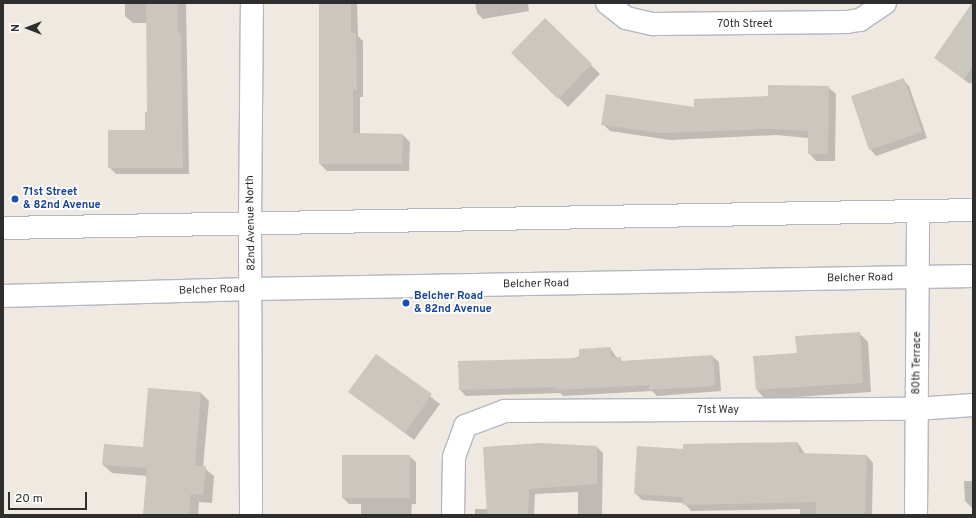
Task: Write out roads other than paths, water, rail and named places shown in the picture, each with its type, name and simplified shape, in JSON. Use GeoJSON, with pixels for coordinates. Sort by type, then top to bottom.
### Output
{"type":"FeatureCollection","features":[{"type":"Feature","properties":{"kind":"main road","name":"82nd Avenue North"},"geometry":{"type":"LineString","coordinates":[[251,515],[252,289],[250,224],[252,3]]}},
{"type":"Feature","properties":{"kind":"main road","name":"70th Street"},"geometry":{"type":"LineString","coordinates":[[607,3],[626,18],[661,24],[847,22],[860,20],[885,3]]}},
{"type":"Feature","properties":{"kind":"main road"},"geometry":{"type":"LineString","coordinates":[[3,228],[973,210]]}},
{"type":"Feature","properties":{"kind":"main road","name":"80th Terrace"},"geometry":{"type":"LineString","coordinates":[[916,515],[918,211]]}},
{"type":"Feature","properties":{"kind":"main road","name":"Belcher Road"},"geometry":{"type":"LineString","coordinates":[[3,296],[252,289],[973,276]]}},
{"type":"Feature","properties":{"kind":"main road","name":"71st Way"},"geometry":{"type":"LineString","coordinates":[[453,515],[454,457],[465,426],[505,411],[916,409],[973,405]]}},
{"type":"Feature","properties":{"kind":"place","name":"71st Street & 82nd Avenue"},"geometry":{"type":"Point","coordinates":[15,199]}},
{"type":"Feature","properties":{"kind":"place","name":"Belcher Road & 82nd Avenue"},"geometry":{"type":"Point","coordinates":[406,303]}}]}
